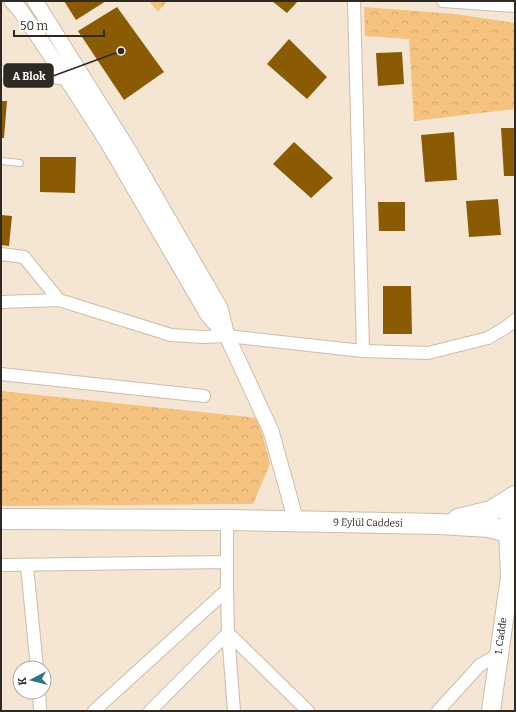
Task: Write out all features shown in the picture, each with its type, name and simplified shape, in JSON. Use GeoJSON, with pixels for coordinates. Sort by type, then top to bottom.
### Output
{"type":"FeatureCollection","features":[{"type":"Feature","properties":{"kind":"main road","name":"9 Eylül Caddesi"},"geometry":{"type":"LineString","coordinates":[[439,524],[491,511],[514,494]]}},
{"type":"Feature","properties":{"kind":"main road","name":"1. Cadde"},"geometry":{"type":"LineString","coordinates":[[492,711],[510,577],[512,532],[509,510],[514,494]]}},
{"type":"Feature","properties":{"kind":"main road","name":"9 Eylül Caddesi"},"geometry":{"type":"LineString","coordinates":[[1,519],[227,520],[439,524],[489,526],[512,532]]}},
{"type":"Feature","properties":{"kind":"street"},"geometry":{"type":"LineString","coordinates":[[12,1],[20,10],[67,79],[108,143],[208,315],[227,336]]}},
{"type":"Feature","properties":{"kind":"street"},"geometry":{"type":"LineString","coordinates":[[35,1],[129,151],[220,308],[227,336],[272,431],[296,521]]}},
{"type":"Feature","properties":{"kind":"street"},"geometry":{"type":"LineString","coordinates":[[354,1],[363,351]]}},
{"type":"Feature","properties":{"kind":"street"},"geometry":{"type":"LineString","coordinates":[[443,1],[515,6]]}},
{"type":"Feature","properties":{"kind":"street"},"geometry":{"type":"LineString","coordinates":[[1,72],[14,72],[67,79]]}},
{"type":"Feature","properties":{"kind":"street"},"geometry":{"type":"LineString","coordinates":[[1,254],[24,257],[59,300]]}},
{"type":"Feature","properties":{"kind":"street"},"geometry":{"type":"LineString","coordinates":[[1,302],[59,300],[171,335],[203,337],[227,336],[363,351],[428,353],[488,338],[515,320]]}},
{"type":"Feature","properties":{"kind":"street"},"geometry":{"type":"LineString","coordinates":[[1,374],[204,396]]}},
{"type":"Feature","properties":{"kind":"street"},"geometry":{"type":"LineString","coordinates":[[227,520],[228,633],[234,711]]}},
{"type":"Feature","properties":{"kind":"street"},"geometry":{"type":"LineString","coordinates":[[1,566],[227,562]]}},
{"type":"Feature","properties":{"kind":"street"},"geometry":{"type":"LineString","coordinates":[[27,566],[35,660]]}},
{"type":"Feature","properties":{"kind":"street"},"geometry":{"type":"LineString","coordinates":[[94,711],[227,590]]}},
{"type":"Feature","properties":{"kind":"street"},"geometry":{"type":"LineString","coordinates":[[150,711],[228,633]]}},
{"type":"Feature","properties":{"kind":"street"},"geometry":{"type":"LineString","coordinates":[[228,633],[308,711]]}},
{"type":"Feature","properties":{"kind":"street"},"geometry":{"type":"LineString","coordinates":[[438,711],[480,665],[499,654]]}},
{"type":"Feature","properties":{"kind":"street"},"geometry":{"type":"LineString","coordinates":[[39,700],[40,711]]}},
{"type":"Feature","properties":{"kind":"lane"},"geometry":{"type":"LineString","coordinates":[[1,161],[20,163]]}},
{"type":"Feature","properties":{"kind":"green space"},"geometry":{"type":"Polygon","coordinates":[[[149,1],[167,1],[158,12],[149,1]]]}},
{"type":"Feature","properties":{"kind":"green space"},"geometry":{"type":"Polygon","coordinates":[[[364,7],[455,14],[515,23],[515,109],[414,121],[409,39],[365,36],[364,7]]]}},
{"type":"Feature","properties":{"kind":"green space"},"geometry":{"type":"Polygon","coordinates":[[[1,391],[258,418],[270,464],[253,504],[1,506],[1,391]]]}},
{"type":"Feature","properties":{"kind":"building"},"geometry":{"type":"Polygon","coordinates":[[[64,1],[106,1],[76,20],[64,1]]]}},
{"type":"Feature","properties":{"kind":"building"},"geometry":{"type":"Polygon","coordinates":[[[272,1],[298,1],[287,13],[272,1]]]}},
{"type":"Feature","properties":{"kind":"building"},"geometry":{"type":"Polygon","coordinates":[[[117,7],[164,72],[124,100],[78,31],[117,7]]]}},
{"type":"Feature","properties":{"kind":"building"},"geometry":{"type":"Polygon","coordinates":[[[289,39],[327,77],[307,99],[267,64],[289,39]]]}},
{"type":"Feature","properties":{"kind":"building"},"geometry":{"type":"Polygon","coordinates":[[[402,52],[404,84],[378,86],[376,53],[402,52]]]}},
{"type":"Feature","properties":{"kind":"building"},"geometry":{"type":"Polygon","coordinates":[[[1,101],[7,101],[4,138],[1,138],[1,101]]]}},
{"type":"Feature","properties":{"kind":"building"},"geometry":{"type":"Polygon","coordinates":[[[501,128],[515,128],[515,176],[504,176],[501,128]]]}},
{"type":"Feature","properties":{"kind":"building"},"geometry":{"type":"Polygon","coordinates":[[[454,132],[457,180],[425,182],[421,135],[454,132]]]}},
{"type":"Feature","properties":{"kind":"building"},"geometry":{"type":"Polygon","coordinates":[[[294,142],[333,178],[311,198],[273,164],[294,142]]]}},
{"type":"Feature","properties":{"kind":"building"},"geometry":{"type":"Polygon","coordinates":[[[40,157],[76,157],[75,193],[40,192],[40,157]]]}},
{"type":"Feature","properties":{"kind":"building"},"geometry":{"type":"Polygon","coordinates":[[[498,199],[501,235],[469,237],[466,201],[498,199]]]}},
{"type":"Feature","properties":{"kind":"building"},"geometry":{"type":"Polygon","coordinates":[[[378,202],[405,202],[405,231],[379,231],[378,202]]]}},
{"type":"Feature","properties":{"kind":"building"},"geometry":{"type":"Polygon","coordinates":[[[1,215],[12,216],[9,246],[1,245],[1,215]]]}},
{"type":"Feature","properties":{"kind":"building"},"geometry":{"type":"Polygon","coordinates":[[[383,286],[411,286],[412,334],[383,334],[383,286]]]}},
{"type":"Feature","properties":{"kind":"place","name":"A Blok"},"geometry":{"type":"Point","coordinates":[121,51]}}]}
